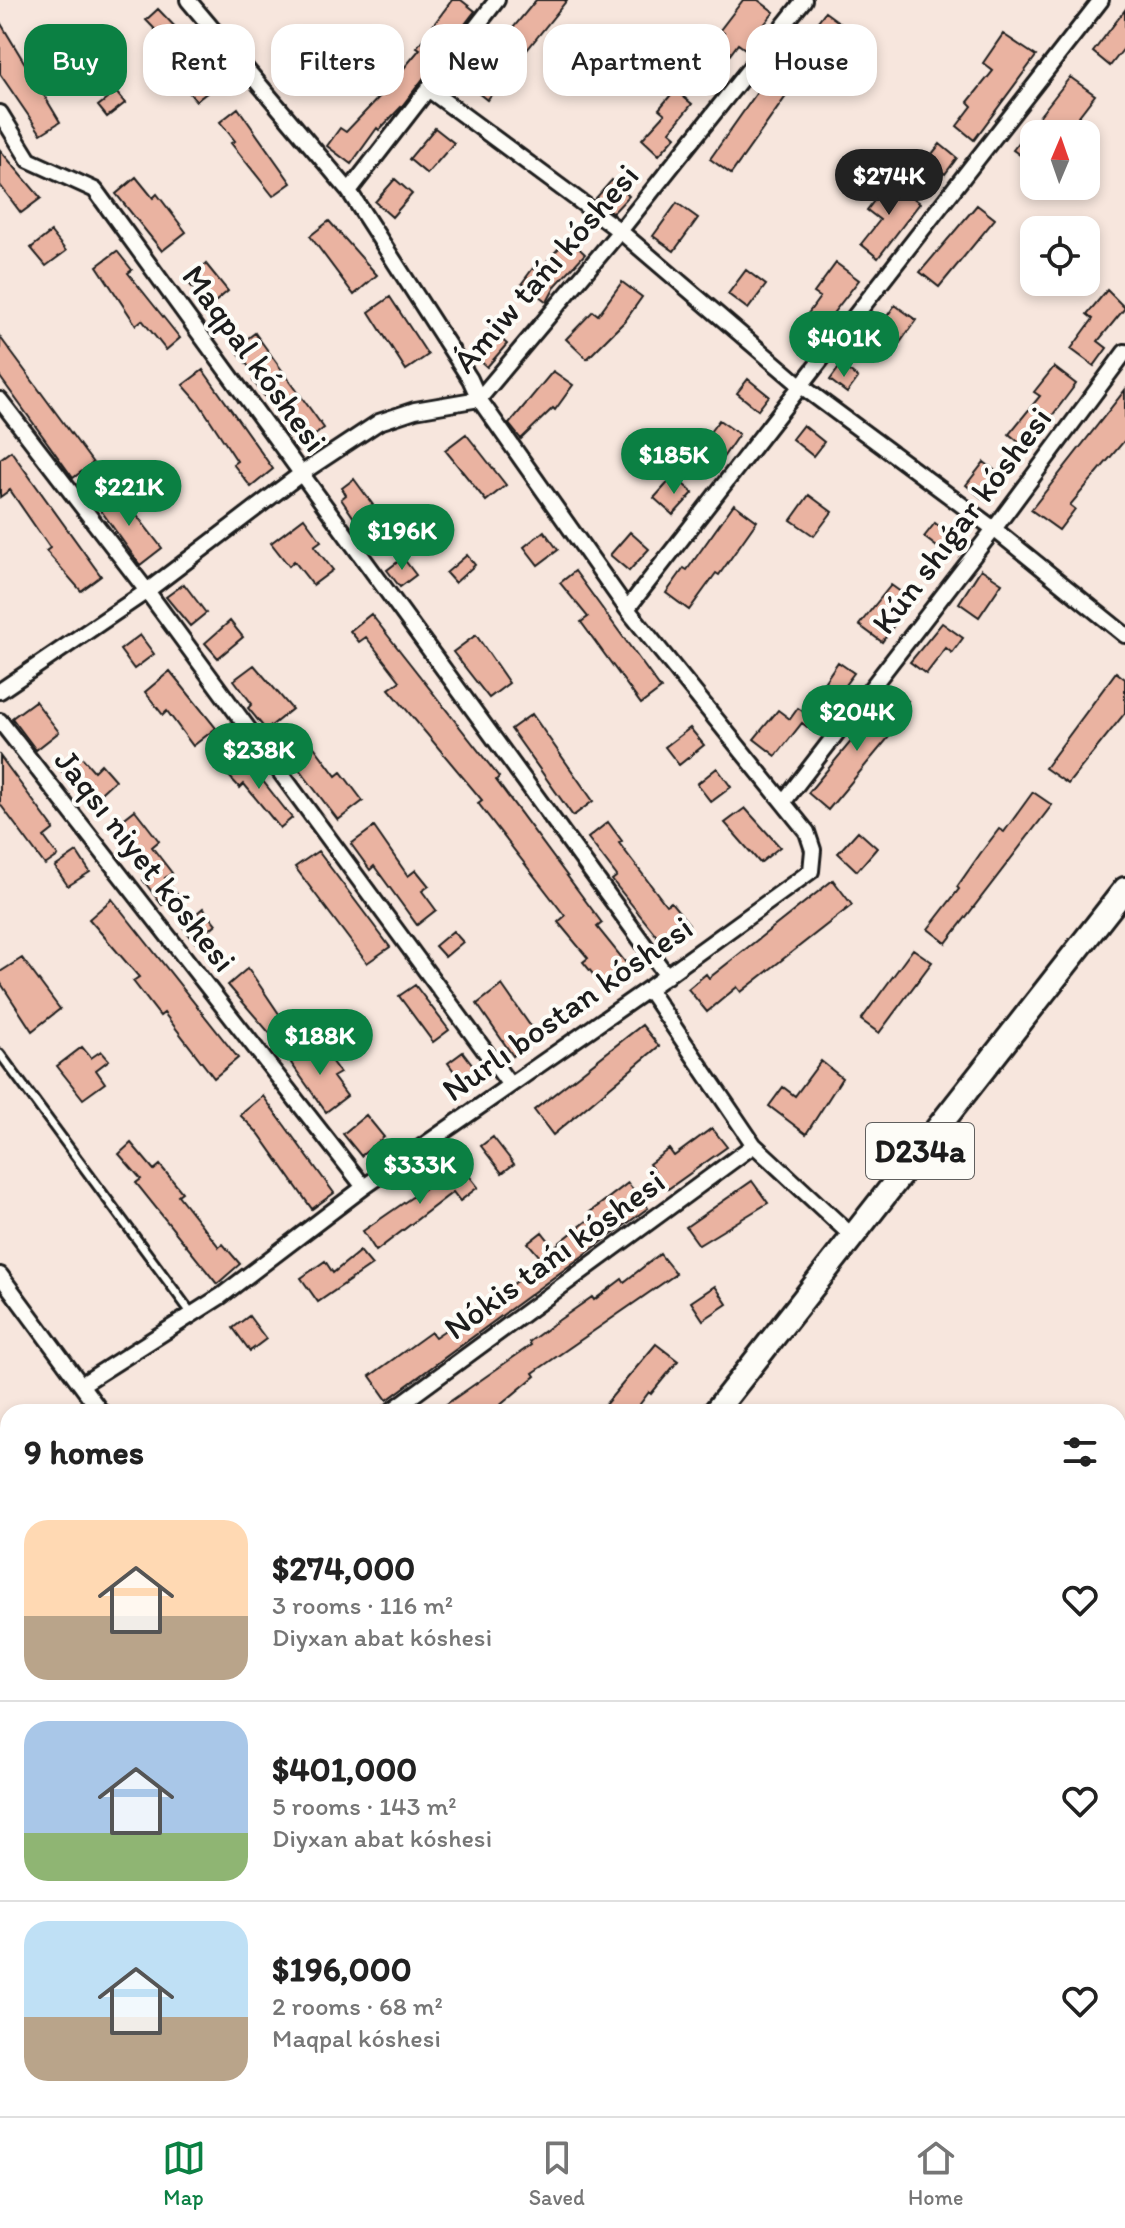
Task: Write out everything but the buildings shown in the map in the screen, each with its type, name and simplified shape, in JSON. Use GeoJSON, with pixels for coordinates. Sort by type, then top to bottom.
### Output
{"type":"FeatureCollection","features":[{"type":"Feature","properties":{"kind":"main road","name":"D234a"},"geometry":{"type":"LineString","coordinates":[[721,1404],[1125,889]]}},
{"type":"Feature","properties":{"kind":"street"},"geometry":{"type":"LineString","coordinates":[[478,24],[497,0]]}},
{"type":"Feature","properties":{"kind":"street","name":"Ámiw tańı kóshesi"},"geometry":{"type":"LineString","coordinates":[[0,691],[147,591],[302,473],[379,422],[415,410],[479,399],[620,231],[804,0]]}},
{"type":"Feature","properties":{"kind":"street"},"geometry":{"type":"LineString","coordinates":[[627,609],[1101,0]]}},
{"type":"Feature","properties":{"kind":"street"},"geometry":{"type":"LineString","coordinates":[[196,3],[349,191],[470,379],[479,399],[627,609],[785,800]]}},
{"type":"Feature","properties":{"kind":"street"},"geometry":{"type":"LineString","coordinates":[[349,191],[423,96]]}},
{"type":"Feature","properties":{"kind":"street"},"geometry":{"type":"LineString","coordinates":[[437,96],[620,231],[800,385],[994,529],[1125,635]]}},
{"type":"Feature","properties":{"kind":"street","name":"Maqpal kóshesi"},"geometry":{"type":"LineString","coordinates":[[0,113],[29,160],[95,190],[667,976]]}},
{"type":"Feature","properties":{"kind":"street","name":"Kún shıǵar kóshesi"},"geometry":{"type":"LineString","coordinates":[[785,800],[994,529],[1125,352]]}},
{"type":"Feature","properties":{"kind":"street"},"geometry":{"type":"LineString","coordinates":[[0,400],[147,591],[510,1085]]}},
{"type":"Feature","properties":{"kind":"street","name":"Jaqsı niyet kóshesi"},"geometry":{"type":"LineString","coordinates":[[0,721],[364,1187]]}},
{"type":"Feature","properties":{"kind":"street","name":"Nurlı bostan kóshesi"},"geometry":{"type":"LineString","coordinates":[[81,1385],[192,1314],[364,1187],[667,976],[811,871],[813,850],[807,832],[785,800]]}},
{"type":"Feature","properties":{"kind":"street"},"geometry":{"type":"LineString","coordinates":[[648,989],[754,1145],[852,1236]]}},
{"type":"Feature","properties":{"kind":"street","name":"Nókis tańı kóshesi"},"geometry":{"type":"LineString","coordinates":[[401,1404],[754,1145]]}},
{"type":"Feature","properties":{"kind":"street"},"geometry":{"type":"LineString","coordinates":[[0,1275],[95,1404]]}},
{"type":"Feature","properties":{"kind":"lane"},"geometry":{"type":"LineString","coordinates":[[0,1054],[192,1314]]}}]}
